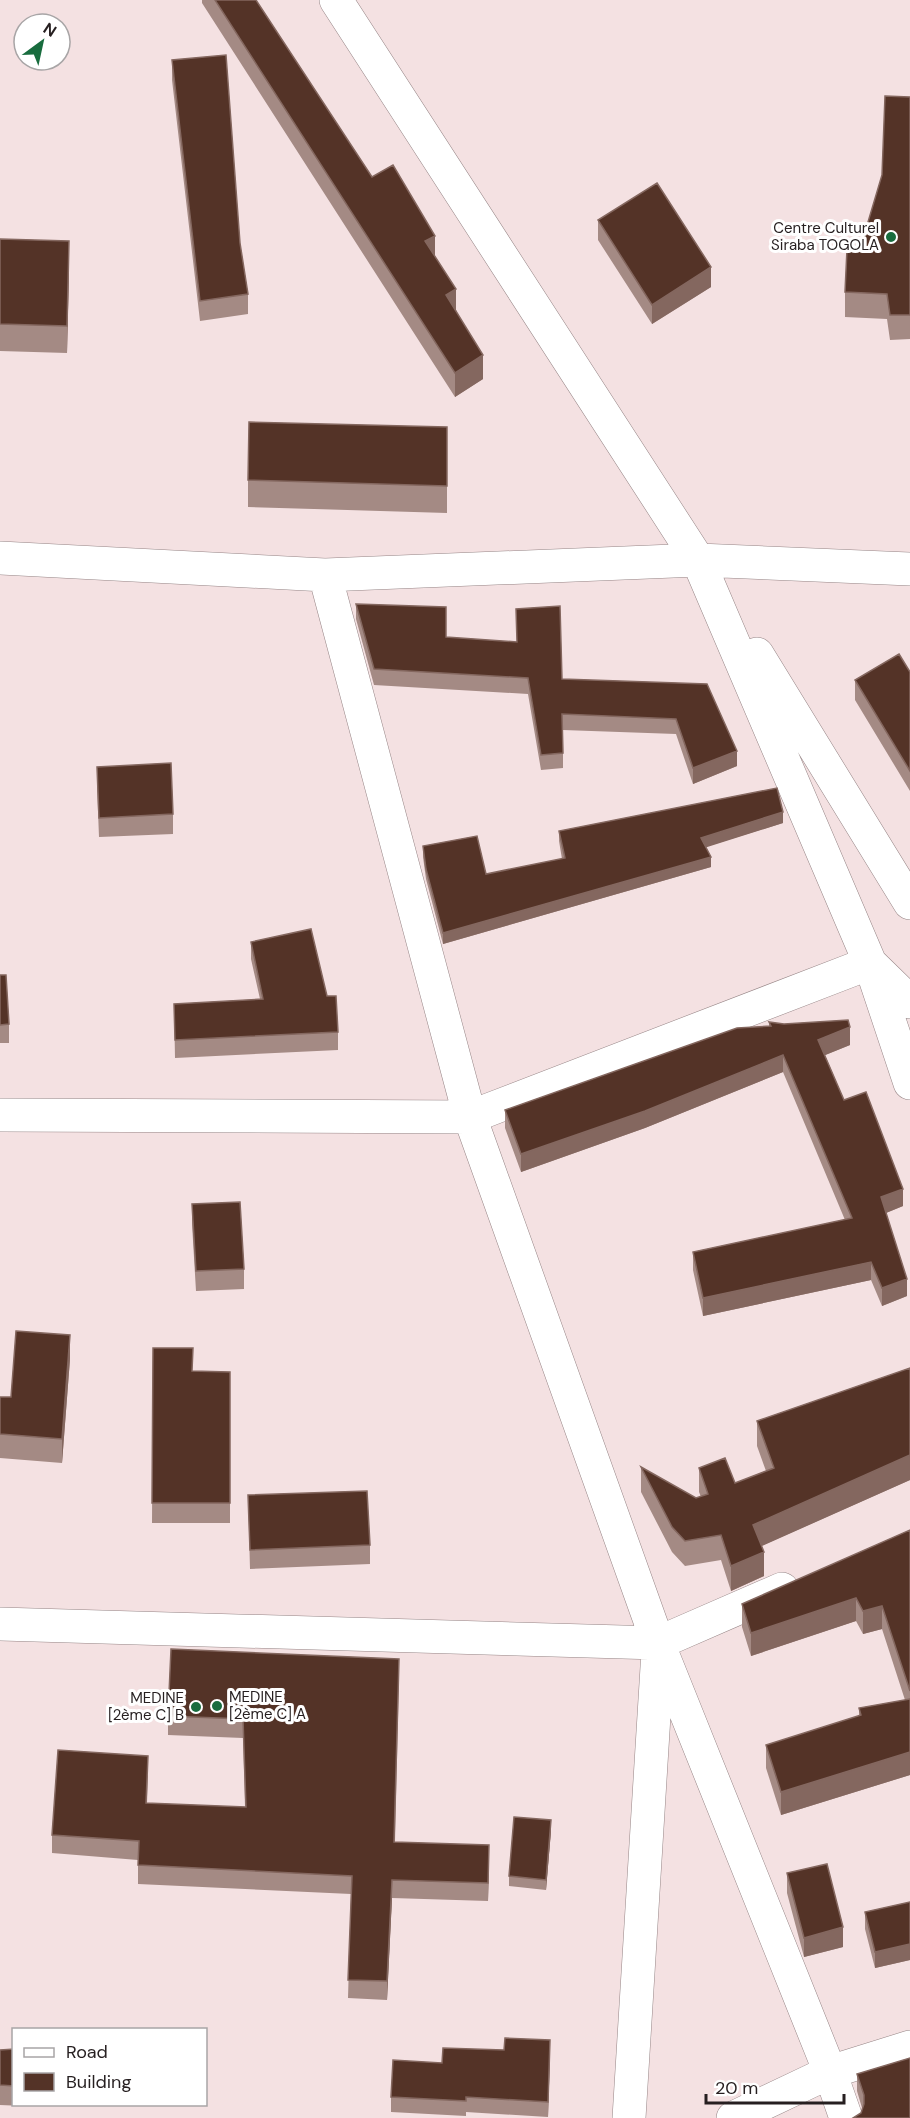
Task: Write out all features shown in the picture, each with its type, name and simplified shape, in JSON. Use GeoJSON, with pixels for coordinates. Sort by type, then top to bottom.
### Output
{"type":"FeatureCollection","features":[{"type":"Feature","properties":{"kind":"street"},"geometry":{"type":"LineString","coordinates":[[336,0],[698,560],[910,903]]}},
{"type":"Feature","properties":{"kind":"street"},"geometry":{"type":"LineString","coordinates":[[0,558],[325,575],[698,560],[910,569]]}},
{"type":"Feature","properties":{"kind":"street"},"geometry":{"type":"LineString","coordinates":[[698,560],[870,963],[910,1083]]}},
{"type":"Feature","properties":{"kind":"street"},"geometry":{"type":"LineString","coordinates":[[325,575],[470,1117],[658,1643],[830,2072],[846,2118]]}},
{"type":"Feature","properties":{"kind":"street"},"geometry":{"type":"LineString","coordinates":[[870,963],[910,1002]]}},
{"type":"Feature","properties":{"kind":"street"},"geometry":{"type":"LineString","coordinates":[[0,1115],[470,1117],[870,963]]}},
{"type":"Feature","properties":{"kind":"street"},"geometry":{"type":"LineString","coordinates":[[0,1624],[658,1643],[811,1576]]}},
{"type":"Feature","properties":{"kind":"street"},"geometry":{"type":"LineString","coordinates":[[628,2118],[658,1643]]}},
{"type":"Feature","properties":{"kind":"street"},"geometry":{"type":"LineString","coordinates":[[733,2118],[830,2072],[910,2047]]}},
{"type":"Feature","properties":{"kind":"building"},"geometry":{"type":"Polygon","coordinates":[[[215,0],[256,0],[372,177],[393,165],[435,236],[425,241],[456,289],[446,295],[483,355],[455,373],[215,0]]]}},
{"type":"Feature","properties":{"kind":"building"},"geometry":{"type":"Polygon","coordinates":[[[226,55],[240,243],[248,294],[200,301],[172,60],[226,55]]]}},
{"type":"Feature","properties":{"kind":"building","name":"Centre Culturel Siraba TOGOLA"},"geometry":{"type":"Polygon","coordinates":[[[885,96],[910,97],[910,315],[890,315],[887,294],[845,292],[847,249],[860,249],[882,175],[885,96]]]}},
{"type":"Feature","properties":{"kind":"building"},"geometry":{"type":"Polygon","coordinates":[[[657,183],[711,267],[652,305],[598,220],[657,183]]]}},
{"type":"Feature","properties":{"kind":"building"},"geometry":{"type":"Polygon","coordinates":[[[0,239],[69,241],[67,326],[0,324],[0,239]]]}},
{"type":"Feature","properties":{"kind":"building"},"geometry":{"type":"Polygon","coordinates":[[[249,422],[447,427],[447,486],[248,480],[249,422]]]}},
{"type":"Feature","properties":{"kind":"building"},"geometry":{"type":"Polygon","coordinates":[[[356,604],[446,607],[446,637],[517,642],[516,609],[560,606],[562,679],[707,684],[737,751],[693,768],[676,719],[562,714],[563,753],[541,755],[528,678],[374,669],[356,604]]]}},
{"type":"Feature","properties":{"kind":"building"},"geometry":{"type":"Polygon","coordinates":[[[899,654],[910,672],[910,771],[855,680],[899,654]]]}},
{"type":"Feature","properties":{"kind":"building"},"geometry":{"type":"Polygon","coordinates":[[[171,763],[173,814],[99,818],[97,767],[171,763]]]}},
{"type":"Feature","properties":{"kind":"building"},"geometry":{"type":"Polygon","coordinates":[[[777,788],[783,812],[701,838],[711,857],[443,933],[426,869],[423,846],[477,836],[486,874],[565,858],[559,831],[777,788]]]}},
{"type":"Feature","properties":{"kind":"building"},"geometry":{"type":"Polygon","coordinates":[[[311,929],[327,996],[336,996],[338,1032],[175,1040],[174,1004],[263,999],[251,942],[311,929]]]}},
{"type":"Feature","properties":{"kind":"building"},"geometry":{"type":"Polygon","coordinates":[[[0,975],[6,975],[9,1024],[0,1025],[0,975]]]}},
{"type":"Feature","properties":{"kind":"building"},"geometry":{"type":"Polygon","coordinates":[[[848,1020],[850,1027],[818,1040],[844,1100],[866,1092],[903,1189],[881,1197],[907,1279],[882,1288],[871,1262],[703,1298],[693,1252],[852,1218],[783,1055],[645,1111],[521,1154],[505,1110],[737,1028],[771,1026],[769,1022],[784,1024],[848,1020]]]}},
{"type":"Feature","properties":{"kind":"building"},"geometry":{"type":"Polygon","coordinates":[[[240,1202],[244,1269],[196,1271],[192,1204],[240,1202]]]}},
{"type":"Feature","properties":{"kind":"building"},"geometry":{"type":"Polygon","coordinates":[[[16,1331],[70,1335],[62,1439],[0,1434],[0,1397],[11,1397],[16,1331]]]}},
{"type":"Feature","properties":{"kind":"building"},"geometry":{"type":"Polygon","coordinates":[[[153,1348],[193,1348],[192,1371],[230,1372],[230,1503],[152,1503],[153,1348]]]}},
{"type":"Feature","properties":{"kind":"building"},"geometry":{"type":"Polygon","coordinates":[[[910,1368],[910,1455],[753,1525],[764,1552],[731,1566],[721,1535],[685,1541],[672,1527],[641,1467],[696,1498],[708,1494],[699,1468],[725,1458],[735,1483],[774,1468],[757,1421],[910,1368]]]}},
{"type":"Feature","properties":{"kind":"building"},"geometry":{"type":"Polygon","coordinates":[[[367,1491],[370,1545],[250,1550],[248,1495],[367,1491]]]}},
{"type":"Feature","properties":{"kind":"building"},"geometry":{"type":"Polygon","coordinates":[[[910,1530],[910,1691],[882,1606],[863,1611],[856,1598],[751,1633],[742,1604],[910,1530]]]}},
{"type":"Feature","properties":{"kind":"building"},"geometry":{"type":"Polygon","coordinates":[[[171,1649],[399,1659],[394,1842],[489,1845],[488,1883],[392,1880],[387,1981],[348,1980],[352,1876],[138,1865],[139,1841],[52,1835],[58,1750],[148,1756],[146,1803],[246,1807],[243,1719],[168,1716],[171,1649]]]}},
{"type":"Feature","properties":{"kind":"building"},"geometry":{"type":"Polygon","coordinates":[[[910,1699],[910,1752],[781,1792],[766,1745],[861,1715],[859,1708],[910,1699]]]}},
{"type":"Feature","properties":{"kind":"building"},"geometry":{"type":"Polygon","coordinates":[[[514,1817],[551,1820],[546,1880],[509,1876],[514,1817]]]}},
{"type":"Feature","properties":{"kind":"building"},"geometry":{"type":"Polygon","coordinates":[[[827,1864],[843,1927],[804,1938],[787,1873],[827,1864]]]}},
{"type":"Feature","properties":{"kind":"building"},"geometry":{"type":"Polygon","coordinates":[[[910,1902],[910,1944],[875,1952],[865,1912],[910,1902]]]}},
{"type":"Feature","properties":{"kind":"building"},"geometry":{"type":"Polygon","coordinates":[[[505,2038],[550,2040],[548,2102],[466,2097],[466,2101],[391,2097],[393,2060],[442,2063],[443,2048],[504,2050],[505,2038]]]}},
{"type":"Feature","properties":{"kind":"building"},"geometry":{"type":"Polygon","coordinates":[[[12,2049],[12,2086],[0,2085],[0,2050],[12,2049]]]}},
{"type":"Feature","properties":{"kind":"building"},"geometry":{"type":"Polygon","coordinates":[[[910,2058],[910,2118],[853,2118],[861,2113],[864,2104],[864,2095],[857,2074],[910,2058]]]}},
{"type":"Feature","properties":{"kind":"place","name":"Centre Culturel Siraba TOGOLA"},"geometry":{"type":"Point","coordinates":[891,237]}},
{"type":"Feature","properties":{"kind":"place","name":"MEDINE [2ème C] A"},"geometry":{"type":"Point","coordinates":[217,1706]}},
{"type":"Feature","properties":{"kind":"place","name":"MEDINE [2ème C] B"},"geometry":{"type":"Point","coordinates":[196,1707]}}]}
